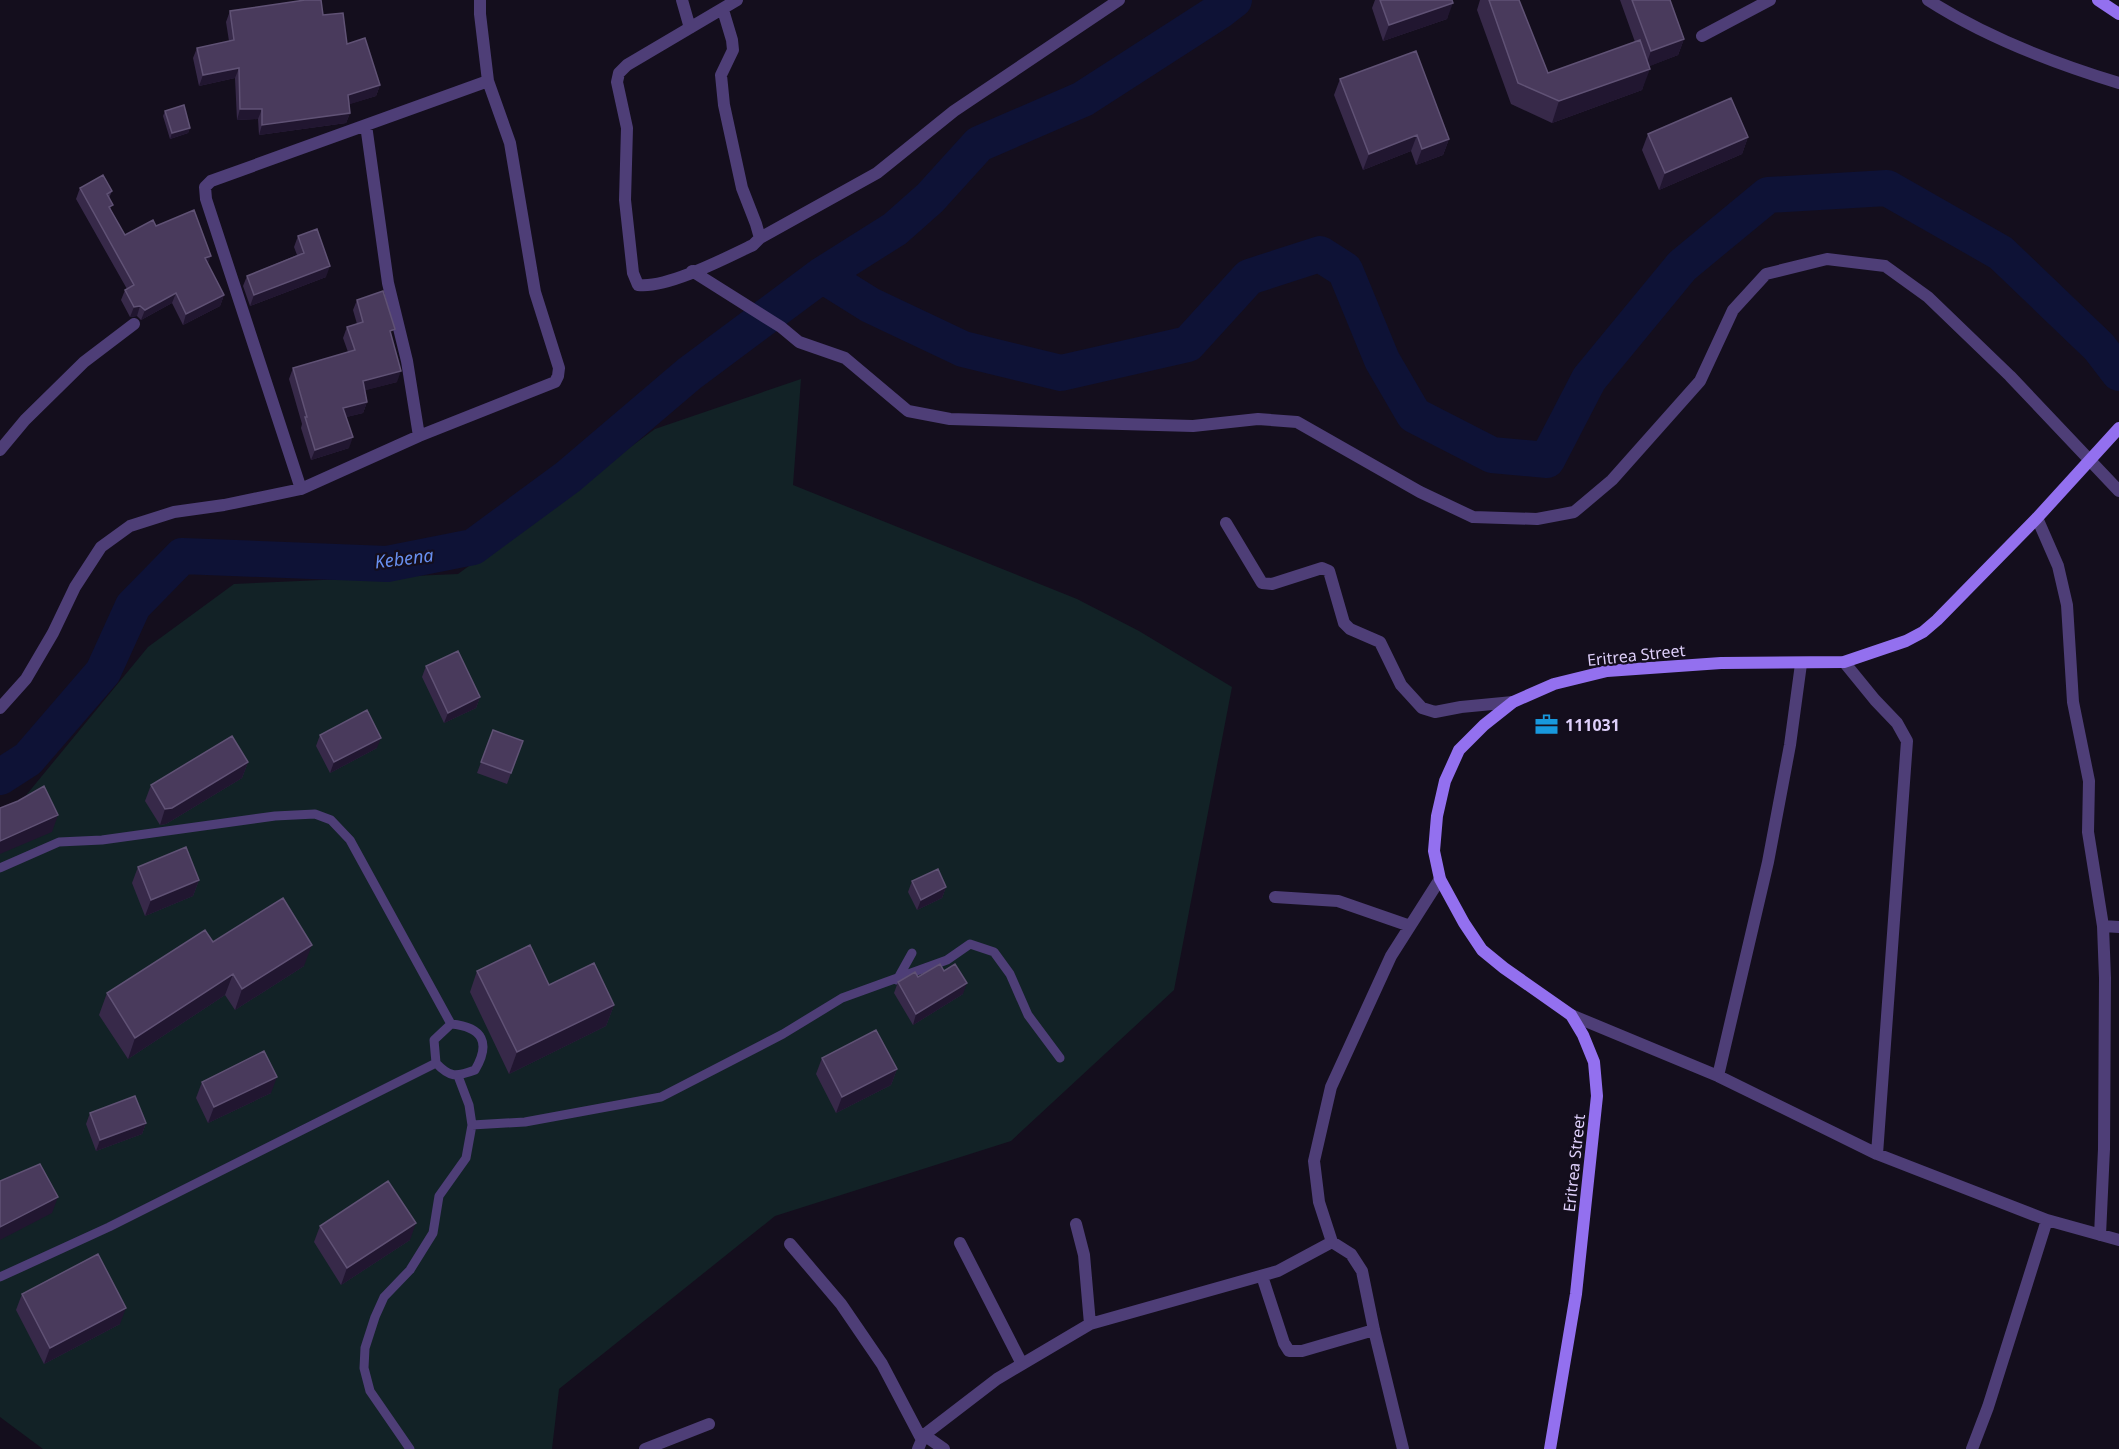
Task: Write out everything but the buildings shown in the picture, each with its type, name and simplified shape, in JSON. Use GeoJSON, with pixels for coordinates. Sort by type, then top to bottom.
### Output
{"type":"FeatureCollection","features":[{"type":"Feature","properties":{"kind":"main road"},"geometry":{"type":"LineString","coordinates":[[2098,0],[2119,14]]}},
{"type":"Feature","properties":{"kind":"main road","name":"Eritrea Street"},"geometry":{"type":"LineString","coordinates":[[1550,1449],[1576,1293],[1597,1096],[1594,1062],[1583,1035],[1571,1015],[1482,950],[1440,879],[1434,851],[1437,816],[1445,781],[1459,750],[1484,725],[1513,702],[1554,684],[1607,671],[1721,663],[1844,662],[1906,641],[1923,632],[2037,518],[2119,428]]}},
{"type":"Feature","properties":{"kind":"street"},"geometry":{"type":"LineString","coordinates":[[0,708],[26,679],[53,633],[75,587],[101,547],[130,526],[174,512],[224,505],[301,489],[419,436],[555,382],[558,368],[536,292],[510,143],[488,81],[480,0]]}},
{"type":"Feature","properties":{"kind":"street"},"geometry":{"type":"LineString","coordinates":[[682,0],[690,28]]}},
{"type":"Feature","properties":{"kind":"street"},"geometry":{"type":"LineString","coordinates":[[737,0],[627,65],[619,73],[617,82],[627,128],[625,200],[633,273],[638,285],[649,287],[692,272],[753,245],[760,238],[877,173],[954,111],[1119,0]]}},
{"type":"Feature","properties":{"kind":"street"},"geometry":{"type":"LineString","coordinates":[[1702,36],[1770,0]]}},
{"type":"Feature","properties":{"kind":"street"},"geometry":{"type":"LineString","coordinates":[[1928,0],[1952,15],[2008,43],[2072,69],[2119,83]]}},
{"type":"Feature","properties":{"kind":"street"},"geometry":{"type":"LineString","coordinates":[[723,10],[732,40],[732,50],[721,75],[724,105],[742,188],[760,238]]}},
{"type":"Feature","properties":{"kind":"street"},"geometry":{"type":"LineString","coordinates":[[301,489],[206,199],[205,188],[211,181],[488,81]]}},
{"type":"Feature","properties":{"kind":"street"},"geometry":{"type":"LineString","coordinates":[[366,125],[388,283],[407,361],[419,436]]}},
{"type":"Feature","properties":{"kind":"street"},"geometry":{"type":"LineString","coordinates":[[692,272],[781,327],[799,342],[845,358],[908,411],[950,419],[1193,426],[1258,419],[1297,422],[1420,492],[1473,517],[1537,519],[1574,512],[1612,480],[1700,381],[1733,310],[1766,274],[1827,259],[1886,267],[1928,297],[2010,376],[2119,491]]}},
{"type":"Feature","properties":{"kind":"street"},"geometry":{"type":"LineString","coordinates":[[0,450],[25,420],[84,362],[134,324]]}},
{"type":"Feature","properties":{"kind":"street"},"geometry":{"type":"LineString","coordinates":[[2037,518],[2058,566],[2067,605],[2073,702],[2089,781],[2088,832],[2103,926],[2104,1149],[2100,1235]]}},
{"type":"Feature","properties":{"kind":"street"},"geometry":{"type":"LineString","coordinates":[[1226,523],[1262,583],[1272,584],[1322,568],[1329,572],[1344,623],[1350,629],[1380,642],[1401,685],[1422,708],[1434,712],[1513,702]]}},
{"type":"Feature","properties":{"kind":"street"},"geometry":{"type":"LineString","coordinates":[[1844,662],[1897,723],[1907,741],[1878,1155]]}},
{"type":"Feature","properties":{"kind":"street"},"geometry":{"type":"LineString","coordinates":[[1718,1076],[1768,862],[1790,745],[1801,664]]}},
{"type":"Feature","properties":{"kind":"street"},"geometry":{"type":"LineString","coordinates":[[1402,1449],[1362,1271],[1352,1254],[1332,1242],[1318,1202],[1314,1161],[1331,1087],[1391,956],[1440,879]]}},
{"type":"Feature","properties":{"kind":"street"},"geometry":{"type":"LineString","coordinates":[[1275,897],[1338,900],[1410,926]]}},
{"type":"Feature","properties":{"kind":"street"},"geometry":{"type":"LineString","coordinates":[[2103,926],[2119,927]]}},
{"type":"Feature","properties":{"kind":"street"},"geometry":{"type":"LineString","coordinates":[[1571,1015],[1718,1076],[1878,1155],[2047,1220],[2119,1239]]}},
{"type":"Feature","properties":{"kind":"street"},"geometry":{"type":"LineString","coordinates":[[1972,1449],[1988,1407],[2047,1220]]}},
{"type":"Feature","properties":{"kind":"street"},"geometry":{"type":"LineString","coordinates":[[1077,1224],[1084,1255],[1090,1324]]}},
{"type":"Feature","properties":{"kind":"street"},"geometry":{"type":"LineString","coordinates":[[921,1441],[997,1379],[1090,1324],[1262,1276],[1289,1266],[1332,1242]]}},
{"type":"Feature","properties":{"kind":"street"},"geometry":{"type":"LineString","coordinates":[[790,1244],[841,1305],[882,1364],[921,1441],[944,1449]]}},
{"type":"Feature","properties":{"kind":"street"},"geometry":{"type":"LineString","coordinates":[[960,1244],[1022,1364]]}},
{"type":"Feature","properties":{"kind":"street"},"geometry":{"type":"LineString","coordinates":[[1262,1276],[1284,1343],[1289,1351],[1302,1351],[1374,1330]]}},
{"type":"Feature","properties":{"kind":"street"},"geometry":{"type":"LineString","coordinates":[[645,1449],[709,1424]]}},
{"type":"Feature","properties":{"kind":"lane"},"geometry":{"type":"LineString","coordinates":[[0,868],[59,842],[102,840],[274,816],[315,814],[331,820],[350,840],[451,1024]]}},
{"type":"Feature","properties":{"kind":"lane"},"geometry":{"type":"LineString","coordinates":[[472,1125],[525,1122],[661,1097],[783,1034],[842,998],[948,960],[970,944],[994,952],[1010,974],[1028,1015],[1060,1058]]}},
{"type":"Feature","properties":{"kind":"lane"},"geometry":{"type":"LineString","coordinates":[[897,980],[912,952]]}},
{"type":"Feature","properties":{"kind":"lane"},"geometry":{"type":"LineString","coordinates":[[451,1024],[469,1026],[482,1038],[484,1055],[475,1070],[458,1076],[445,1072],[436,1063],[434,1040],[451,1024]]}},
{"type":"Feature","properties":{"kind":"lane"},"geometry":{"type":"LineString","coordinates":[[0,1277],[109,1227],[436,1063]]}},
{"type":"Feature","properties":{"kind":"lane"},"geometry":{"type":"LineString","coordinates":[[410,1449],[370,1391],[364,1368],[365,1348],[384,1297],[410,1270],[432,1233],[439,1196],[466,1158],[472,1125],[469,1105],[458,1076]]}},
{"type":"Feature","properties":{"kind":"shaded area"},"geometry":{"type":"Polygon","coordinates":[[[801,379],[793,485],[1077,599],[1139,631],[1232,687],[1174,990],[1011,1141],[775,1216],[559,1389],[552,1449],[43,1449],[0,1417],[0,809],[23,799],[148,647],[234,584],[458,574],[655,429],[801,379]]]}},
{"type":"Feature","properties":{"kind":"waterway","name":"Kebena"},"geometry":{"type":"LineString","coordinates":[[0,777],[28,759],[103,672],[133,606],[182,556],[387,564],[473,547],[568,477],[689,374],[822,275],[895,229],[930,198],[979,144],[1083,99],[1234,0]]}},
{"type":"Feature","properties":{"kind":"waterway"},"geometry":{"type":"LineString","coordinates":[[822,275],[870,305],[963,349],[1061,373],[1188,344],[1249,277],[1320,254],[1345,270],[1382,360],[1414,415],[1492,455],[1547,460],[1589,379],[1682,266],[1768,195],[1887,188],[2001,253],[2099,347],[2119,373]]}},
{"type":"Feature","properties":{"kind":"place","name":"111031"},"geometry":{"type":"Point","coordinates":[1547,725]}}]}
